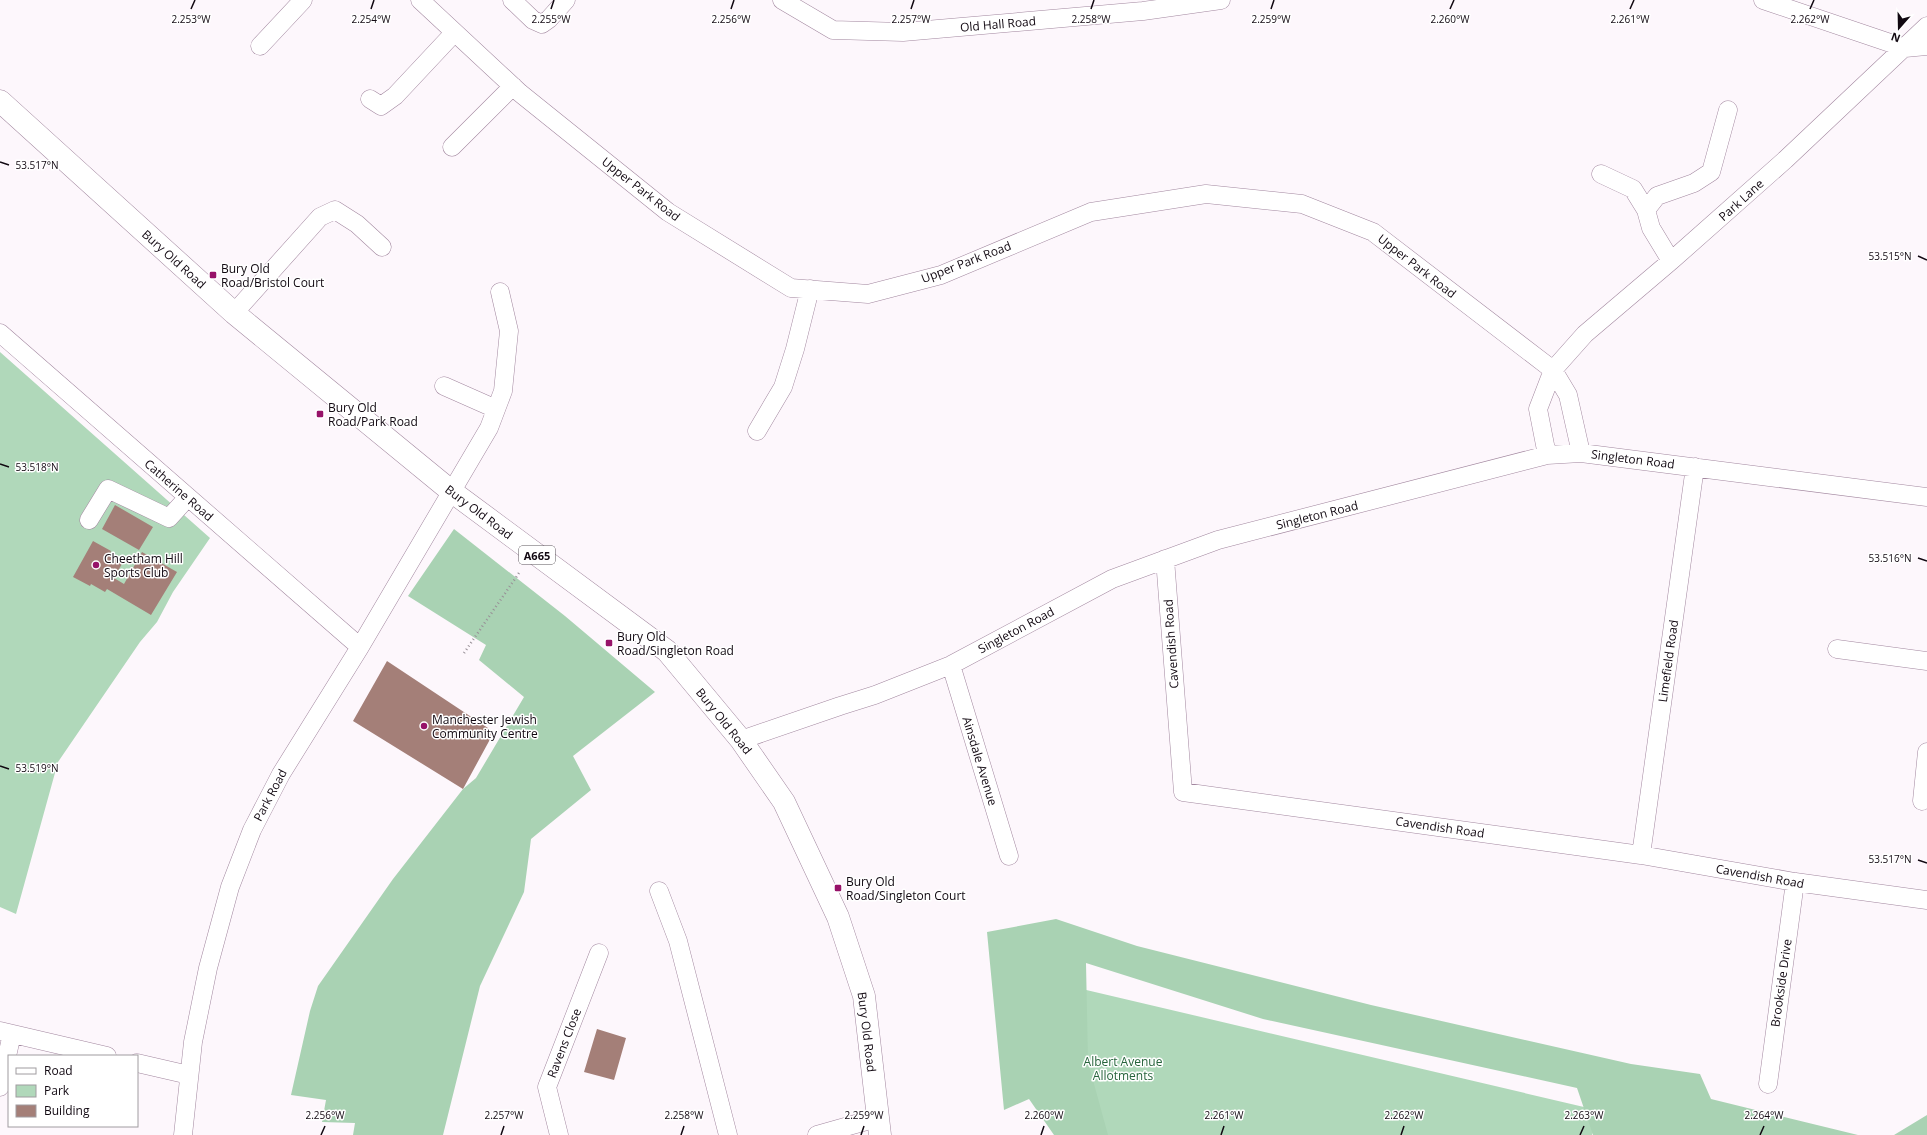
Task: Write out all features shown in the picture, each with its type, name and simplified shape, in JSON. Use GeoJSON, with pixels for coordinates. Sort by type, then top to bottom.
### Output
{"type":"FeatureCollection","features":[{"type":"Feature","properties":{"kind":"main road","name":"Bury Old Road"},"geometry":{"type":"LineString","coordinates":[[0,101],[234,313],[451,491],[667,651],[741,740],[784,802],[838,917],[864,996],[878,1126]]}},
{"type":"Feature","properties":{"kind":"street"},"geometry":{"type":"LineString","coordinates":[[260,46],[303,0]]}},
{"type":"Feature","properties":{"kind":"street","name":"Upper Park Road"},"geometry":{"type":"LineString","coordinates":[[420,0],[513,86],[668,212],[791,288],[868,294],[934,277],[1091,212],[1206,194],[1302,204],[1373,232],[1553,370],[1568,395],[1582,453]]}},
{"type":"Feature","properties":{"kind":"street"},"geometry":{"type":"LineString","coordinates":[[512,0],[533,20],[542,24],[549,19],[566,0]]}},
{"type":"Feature","properties":{"kind":"street","name":"Old Hall Road"},"geometry":{"type":"LineString","coordinates":[[782,0],[833,30],[903,32],[1142,11],[1221,0]]}},
{"type":"Feature","properties":{"kind":"street"},"geometry":{"type":"LineString","coordinates":[[1763,0],[1905,48],[1927,46]]}},
{"type":"Feature","properties":{"kind":"street","name":"Park Lane"},"geometry":{"type":"LineString","coordinates":[[1553,370],[1585,334],[1671,261],[1785,160],[1927,26]]}},
{"type":"Feature","properties":{"kind":"street"},"geometry":{"type":"LineString","coordinates":[[370,99],[381,106],[395,96],[454,33]]}},
{"type":"Feature","properties":{"kind":"street"},"geometry":{"type":"LineString","coordinates":[[452,148],[513,86]]}},
{"type":"Feature","properties":{"kind":"street"},"geometry":{"type":"LineString","coordinates":[[1646,210],[1657,196],[1694,183],[1711,172],[1728,110]]}},
{"type":"Feature","properties":{"kind":"street"},"geometry":{"type":"LineString","coordinates":[[1601,174],[1633,189],[1646,210],[1651,228],[1671,261]]}},
{"type":"Feature","properties":{"kind":"street"},"geometry":{"type":"LineString","coordinates":[[234,313],[320,217],[335,210],[357,224],[382,247]]}},
{"type":"Feature","properties":{"kind":"street"},"geometry":{"type":"LineString","coordinates":[[757,432],[783,387],[795,349],[810,289]]}},
{"type":"Feature","properties":{"kind":"street","name":"Park Road"},"geometry":{"type":"LineString","coordinates":[[184,1135],[193,1042],[208,968],[230,886],[252,830],[281,774],[360,646],[489,428],[503,390],[509,331],[500,292]]}},
{"type":"Feature","properties":{"kind":"street","name":"Catherine Road"},"geometry":{"type":"LineString","coordinates":[[0,333],[360,646]]}},
{"type":"Feature","properties":{"kind":"street"},"geometry":{"type":"LineString","coordinates":[[1547,455],[1538,409],[1553,370]]}},
{"type":"Feature","properties":{"kind":"street"},"geometry":{"type":"LineString","coordinates":[[444,386],[496,409]]}},
{"type":"Feature","properties":{"kind":"street","name":"Singleton Road"},"geometry":{"type":"LineString","coordinates":[[741,740],[875,695],[951,665],[1112,579],[1218,540],[1547,455],[1582,453],[1927,497]]}},
{"type":"Feature","properties":{"kind":"street","name":"Limefield Road"},"geometry":{"type":"LineString","coordinates":[[1641,855],[1695,467]]}},
{"type":"Feature","properties":{"kind":"street"},"geometry":{"type":"LineString","coordinates":[[89,520],[108,488],[169,518],[188,497]]}},
{"type":"Feature","properties":{"kind":"street","name":"Cavendish Road"},"geometry":{"type":"LineString","coordinates":[[1165,559],[1183,792],[1641,855],[1795,882],[1927,900]]}},
{"type":"Feature","properties":{"kind":"street"},"geometry":{"type":"LineString","coordinates":[[1837,649],[1927,661]]}},
{"type":"Feature","properties":{"kind":"street","name":"Ainsdale Avenue"},"geometry":{"type":"LineString","coordinates":[[951,665],[1009,856]]}},
{"type":"Feature","properties":{"kind":"street"},"geometry":{"type":"LineString","coordinates":[[1922,801],[1927,752]]}},
{"type":"Feature","properties":{"kind":"street","name":"Brookside Drive"},"geometry":{"type":"LineString","coordinates":[[1768,1084],[1795,882]]}},
{"type":"Feature","properties":{"kind":"street"},"geometry":{"type":"LineString","coordinates":[[659,891],[678,941],[728,1135]]}},
{"type":"Feature","properties":{"kind":"street","name":"Ravens Close"},"geometry":{"type":"LineString","coordinates":[[559,1135],[547,1087],[599,953]]}},
{"type":"Feature","properties":{"kind":"street"},"geometry":{"type":"LineString","coordinates":[[0,1087],[6,1032],[103,1055]]}},
{"type":"Feature","properties":{"kind":"street"},"geometry":{"type":"LineString","coordinates":[[138,1063],[189,1075]]}},
{"type":"Feature","properties":{"kind":"street"},"geometry":{"type":"LineString","coordinates":[[817,1135],[878,1126]]}},
{"type":"Feature","properties":{"kind":"path"},"geometry":{"type":"LineString","coordinates":[[464,653],[519,573]]}},
{"type":"Feature","properties":{"kind":"green space","name":"Cheetham Hill Sports Club"},"geometry":{"type":"Polygon","coordinates":[[[0,352],[210,538],[173,592],[157,622],[140,642],[58,762],[16,914],[0,907],[0,352]]]}},
{"type":"Feature","properties":{"kind":"green space"},"geometry":{"type":"Polygon","coordinates":[[[454,529],[565,616],[655,692],[573,756],[591,790],[531,839],[524,892],[480,986],[443,1135],[353,1135],[355,1123],[322,1122],[326,1100],[291,1095],[310,1011],[318,986],[393,879],[463,789],[476,778],[524,697],[479,660],[486,645],[408,596],[454,529]]]}},
{"type":"Feature","properties":{"kind":"green space"},"geometry":{"type":"Polygon","coordinates":[[[1056,919],[1137,946],[1371,1005],[1631,1064],[1700,1074],[1711,1099],[1858,1135],[1593,1135],[1577,1088],[1263,1019],[1086,963],[1088,1062],[1108,1135],[1054,1135],[1029,1099],[1004,1110],[987,932],[1056,919]]]}},
{"type":"Feature","properties":{"kind":"green space","name":"Albert Avenue Allotments"},"geometry":{"type":"Polygon","coordinates":[[[1048,981],[1601,1111],[1592,1135],[1061,1135],[1048,981]]]}},
{"type":"Feature","properties":{"kind":"green space"},"geometry":{"type":"Polygon","coordinates":[[[1927,1115],[1927,1135],[1894,1135],[1927,1115]]]}},
{"type":"Feature","properties":{"kind":"building"},"geometry":{"type":"Polygon","coordinates":[[[115,505],[153,527],[139,550],[102,529],[115,505]]]}},
{"type":"Feature","properties":{"kind":"building"},"geometry":{"type":"Polygon","coordinates":[[[93,541],[111,551],[110,554],[123,562],[114,578],[124,584],[142,552],[177,572],[151,615],[107,589],[105,592],[91,584],[90,586],[73,577],[93,541]]]}},
{"type":"Feature","properties":{"kind":"building","name":"Manchester Jewish Community Centre"},"geometry":{"type":"Polygon","coordinates":[[[387,661],[494,732],[463,789],[353,721],[387,661]]]}},
{"type":"Feature","properties":{"kind":"building"},"geometry":{"type":"Polygon","coordinates":[[[597,1029],[626,1038],[614,1080],[584,1072],[597,1029]]]}},
{"type":"Feature","properties":{"kind":"place","name":"Bury Old Road/Bristol Court"},"geometry":{"type":"Point","coordinates":[213,275]}},
{"type":"Feature","properties":{"kind":"place","name":"Bury Old Road/Park Road"},"geometry":{"type":"Point","coordinates":[320,414]}},
{"type":"Feature","properties":{"kind":"place","name":"Cheetham Hill Sports Club"},"geometry":{"type":"Point","coordinates":[96,565]}},
{"type":"Feature","properties":{"kind":"place","name":"Bury Old Road/Singleton Road"},"geometry":{"type":"Point","coordinates":[609,643]}},
{"type":"Feature","properties":{"kind":"place","name":"Manchester Jewish Community Centre"},"geometry":{"type":"Point","coordinates":[424,726]}},
{"type":"Feature","properties":{"kind":"place","name":"Bury Old Road/Singleton Court"},"geometry":{"type":"Point","coordinates":[838,888]}}]}
